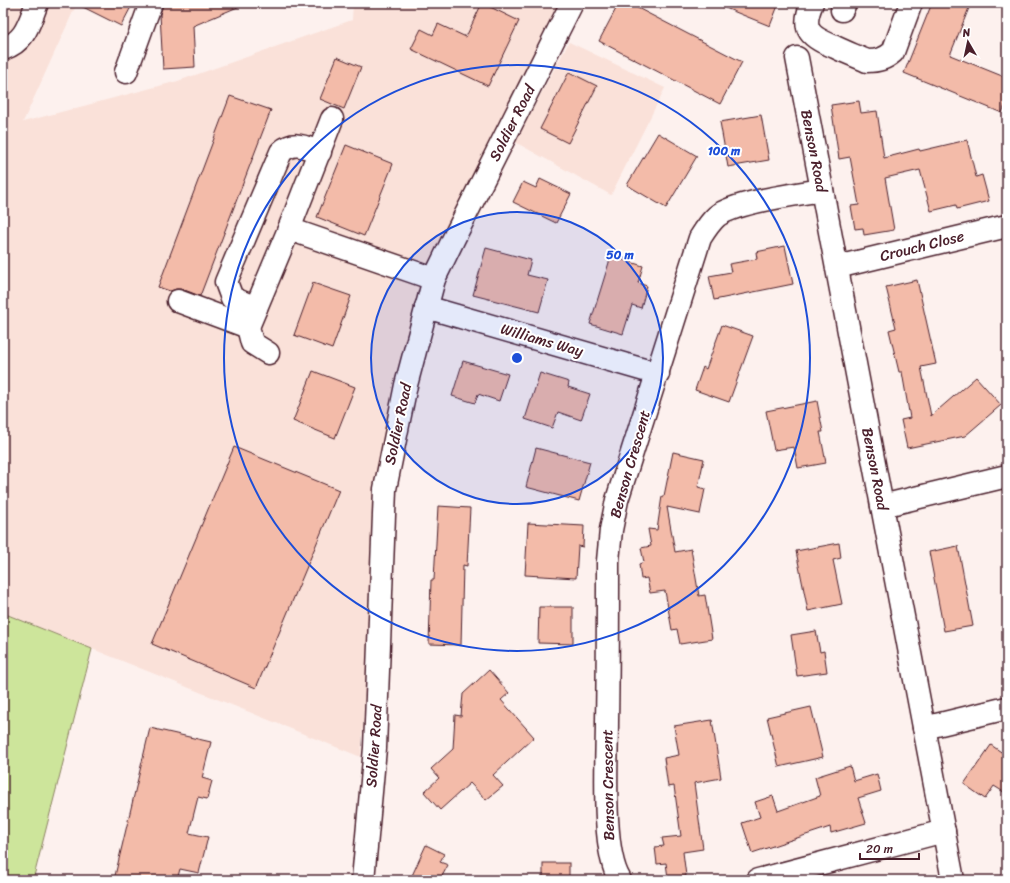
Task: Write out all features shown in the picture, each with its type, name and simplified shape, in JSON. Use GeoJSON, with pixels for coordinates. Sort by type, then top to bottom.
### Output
{"type":"FeatureCollection","features":[{"type":"Feature","properties":{"kind":"street"},"geometry":{"type":"LineString","coordinates":[[3,48],[14,44],[23,36],[37,3]]}},
{"type":"Feature","properties":{"kind":"street"},"geometry":{"type":"LineString","coordinates":[[126,72],[151,3]]}},
{"type":"Feature","properties":{"kind":"street","name":"Soldier Road"},"geometry":{"type":"LineString","coordinates":[[363,880],[375,748],[385,489],[406,385],[434,280],[457,230],[572,3]]}},
{"type":"Feature","properties":{"kind":"street"},"geometry":{"type":"LineString","coordinates":[[812,3],[808,13],[807,23],[810,31],[816,39],[867,61],[874,61],[888,57],[893,52],[911,3]]}},
{"type":"Feature","properties":{"kind":"street","name":"Benson Road"},"geometry":{"type":"LineString","coordinates":[[797,58],[953,880]]}},
{"type":"Feature","properties":{"kind":"street"},"geometry":{"type":"LineString","coordinates":[[268,353],[252,343],[252,318],[332,119]]}},
{"type":"Feature","properties":{"kind":"street"},"geometry":{"type":"LineString","coordinates":[[252,318],[232,298],[226,282],[281,152],[287,146],[295,144],[320,152]]}},
{"type":"Feature","properties":{"kind":"street","name":"Benson Crescent"},"geometry":{"type":"LineString","coordinates":[[620,880],[616,875],[613,862],[609,844],[607,822],[608,561],[611,530],[617,500],[700,238],[708,225],[718,215],[732,209],[754,203],[822,190]]}},
{"type":"Feature","properties":{"kind":"street","name":"Crouch Close"},"geometry":{"type":"LineString","coordinates":[[837,267],[1007,226]]}},
{"type":"Feature","properties":{"kind":"street"},"geometry":{"type":"LineString","coordinates":[[289,229],[434,280]]}},
{"type":"Feature","properties":{"kind":"street"},"geometry":{"type":"LineString","coordinates":[[178,301],[252,318]]}},
{"type":"Feature","properties":{"kind":"street","name":"Williams Way"},"geometry":{"type":"LineString","coordinates":[[426,307],[658,374]]}},
{"type":"Feature","properties":{"kind":"street"},"geometry":{"type":"LineString","coordinates":[[882,506],[1007,476]]}},
{"type":"Feature","properties":{"kind":"street"},"geometry":{"type":"LineString","coordinates":[[924,728],[1007,708]]}},
{"type":"Feature","properties":{"kind":"street"},"geometry":{"type":"LineString","coordinates":[[758,880],[944,831]]}},
{"type":"Feature","properties":{"kind":"shaded area"},"geometry":{"type":"Polygon","coordinates":[[[3,3],[77,3],[23,122],[178,81],[352,20],[353,3],[558,3],[418,290],[377,502],[361,757],[3,613],[3,3]]]}},
{"type":"Feature","properties":{"kind":"shaded area"},"geometry":{"type":"Polygon","coordinates":[[[569,42],[665,88],[611,195],[515,142],[569,42]]]}},
{"type":"Feature","properties":{"kind":"green space"},"geometry":{"type":"Polygon","coordinates":[[[3,613],[92,649],[33,880],[3,880],[3,613]]]}},
{"type":"Feature","properties":{"kind":"building"},"geometry":{"type":"Polygon","coordinates":[[[75,3],[133,3],[121,26],[75,3]]]}},
{"type":"Feature","properties":{"kind":"building"},"geometry":{"type":"Polygon","coordinates":[[[247,3],[193,26],[195,67],[163,69],[160,14],[163,5],[247,3]]]}},
{"type":"Feature","properties":{"kind":"building"},"geometry":{"type":"Polygon","coordinates":[[[482,3],[519,21],[488,86],[411,49],[421,29],[433,35],[438,24],[466,37],[482,3]]]}},
{"type":"Feature","properties":{"kind":"building"},"geometry":{"type":"Polygon","coordinates":[[[619,3],[628,3],[742,62],[720,104],[599,41],[619,3]]]}},
{"type":"Feature","properties":{"kind":"building"},"geometry":{"type":"Polygon","coordinates":[[[713,3],[779,3],[770,26],[713,3]]]}},
{"type":"Feature","properties":{"kind":"building"},"geometry":{"type":"Polygon","coordinates":[[[932,3],[971,3],[950,55],[1007,78],[1007,100],[1002,113],[904,73],[932,3]]]}},
{"type":"Feature","properties":{"kind":"building"},"geometry":{"type":"Polygon","coordinates":[[[337,57],[361,67],[344,109],[320,99],[337,57]]]}},
{"type":"Feature","properties":{"kind":"building"},"geometry":{"type":"Polygon","coordinates":[[[569,72],[597,86],[568,143],[540,129],[569,72]]]}},
{"type":"Feature","properties":{"kind":"building"},"geometry":{"type":"Polygon","coordinates":[[[230,96],[271,110],[200,296],[182,289],[170,291],[158,287],[230,96]]]}},
{"type":"Feature","properties":{"kind":"building"},"geometry":{"type":"Polygon","coordinates":[[[859,101],[861,113],[877,111],[884,158],[919,149],[920,151],[967,140],[976,177],[982,175],[989,201],[957,209],[956,205],[931,211],[920,170],[885,178],[894,230],[864,235],[863,228],[855,229],[851,206],[859,205],[850,157],[839,159],[831,105],[859,101]]]}},
{"type":"Feature","properties":{"kind":"building"},"geometry":{"type":"Polygon","coordinates":[[[761,115],[769,160],[728,167],[720,122],[761,115]]]}},
{"type":"Feature","properties":{"kind":"building"},"geometry":{"type":"Polygon","coordinates":[[[658,133],[697,156],[666,208],[627,185],[658,133]]]}},
{"type":"Feature","properties":{"kind":"building"},"geometry":{"type":"Polygon","coordinates":[[[346,145],[393,164],[364,236],[317,217],[346,145]]]}},
{"type":"Feature","properties":{"kind":"building"},"geometry":{"type":"Polygon","coordinates":[[[540,179],[571,194],[556,223],[513,202],[523,182],[536,188],[540,179]]]}},
{"type":"Feature","properties":{"kind":"building"},"geometry":{"type":"Polygon","coordinates":[[[785,246],[793,284],[714,300],[709,276],[731,272],[729,264],[757,259],[756,252],[785,246]]]}},
{"type":"Feature","properties":{"kind":"building"},"geometry":{"type":"Polygon","coordinates":[[[486,248],[531,260],[527,275],[548,280],[539,312],[473,295],[486,248]]]}},
{"type":"Feature","properties":{"kind":"building"},"geometry":{"type":"Polygon","coordinates":[[[611,256],[643,266],[638,283],[647,286],[641,308],[632,305],[623,334],[590,324],[611,256]]]}},
{"type":"Feature","properties":{"kind":"building"},"geometry":{"type":"Polygon","coordinates":[[[917,280],[936,364],[921,367],[931,416],[976,377],[1001,405],[965,436],[907,448],[901,420],[910,418],[902,372],[899,372],[889,330],[896,328],[886,287],[917,280]]]}},
{"type":"Feature","properties":{"kind":"building"},"geometry":{"type":"Polygon","coordinates":[[[313,283],[351,296],[332,349],[294,335],[313,283]]]}},
{"type":"Feature","properties":{"kind":"building"},"geometry":{"type":"Polygon","coordinates":[[[722,325],[753,336],[729,402],[695,390],[703,367],[706,369],[722,325]]]}},
{"type":"Feature","properties":{"kind":"building"},"geometry":{"type":"Polygon","coordinates":[[[463,361],[508,374],[499,401],[478,394],[475,403],[452,396],[463,361]]]}},
{"type":"Feature","properties":{"kind":"building"},"geometry":{"type":"Polygon","coordinates":[[[313,371],[355,387],[335,438],[293,421],[313,371]]]}},
{"type":"Feature","properties":{"kind":"building"},"geometry":{"type":"Polygon","coordinates":[[[540,373],[569,382],[568,387],[590,394],[581,420],[558,412],[552,428],[525,419],[540,373]]]}},
{"type":"Feature","properties":{"kind":"building"},"geometry":{"type":"Polygon","coordinates":[[[817,401],[823,432],[820,432],[826,463],[798,468],[794,447],[774,450],[766,411],[817,401]]]}},
{"type":"Feature","properties":{"kind":"building"},"geometry":{"type":"Polygon","coordinates":[[[234,447],[339,490],[256,688],[152,644],[234,447]]]}},
{"type":"Feature","properties":{"kind":"building"},"geometry":{"type":"Polygon","coordinates":[[[536,448],[590,462],[579,501],[526,487],[536,448]]]}},
{"type":"Feature","properties":{"kind":"building"},"geometry":{"type":"Polygon","coordinates":[[[673,452],[704,459],[698,487],[705,489],[700,514],[667,507],[675,552],[691,549],[699,596],[705,595],[712,639],[680,644],[677,629],[672,630],[665,591],[650,593],[647,578],[641,579],[639,564],[644,562],[641,548],[651,546],[648,529],[657,530],[662,496],[664,496],[673,452]]]}},
{"type":"Feature","properties":{"kind":"building"},"geometry":{"type":"Polygon","coordinates":[[[438,506],[470,508],[467,566],[463,565],[461,645],[429,644],[431,580],[434,580],[438,506]]]}},
{"type":"Feature","properties":{"kind":"building"},"geometry":{"type":"Polygon","coordinates":[[[528,523],[584,526],[583,547],[578,546],[576,578],[525,575],[528,523]]]}},
{"type":"Feature","properties":{"kind":"building"},"geometry":{"type":"Polygon","coordinates":[[[839,543],[841,558],[833,560],[842,604],[808,611],[796,551],[839,543]]]}},
{"type":"Feature","properties":{"kind":"building"},"geometry":{"type":"Polygon","coordinates":[[[958,546],[973,626],[944,631],[929,552],[958,546]]]}},
{"type":"Feature","properties":{"kind":"building"},"geometry":{"type":"Polygon","coordinates":[[[539,607],[573,607],[573,644],[538,643],[539,607]]]}},
{"type":"Feature","properties":{"kind":"building"},"geometry":{"type":"Polygon","coordinates":[[[816,631],[820,652],[824,651],[827,672],[797,676],[791,635],[816,631]]]}},
{"type":"Feature","properties":{"kind":"building"},"geometry":{"type":"Polygon","coordinates":[[[489,670],[509,693],[501,700],[534,737],[493,775],[503,786],[486,800],[470,783],[440,810],[424,792],[439,778],[431,769],[453,749],[455,715],[461,716],[463,694],[489,670]]]}},
{"type":"Feature","properties":{"kind":"building"},"geometry":{"type":"Polygon","coordinates":[[[811,707],[823,757],[779,767],[767,717],[811,707]]]}},
{"type":"Feature","properties":{"kind":"building"},"geometry":{"type":"Polygon","coordinates":[[[712,720],[721,778],[694,783],[703,849],[683,852],[686,876],[668,878],[666,863],[657,864],[655,847],[664,846],[662,838],[681,836],[674,786],[668,787],[664,758],[679,755],[674,726],[712,720]]]}},
{"type":"Feature","properties":{"kind":"building"},"geometry":{"type":"Polygon","coordinates":[[[150,728],[211,742],[202,778],[212,781],[207,799],[198,797],[189,833],[208,837],[199,873],[180,869],[177,880],[114,880],[150,728]]]}},
{"type":"Feature","properties":{"kind":"building"},"geometry":{"type":"Polygon","coordinates":[[[991,745],[1007,756],[1007,794],[994,786],[985,799],[964,784],[991,745]]]}},
{"type":"Feature","properties":{"kind":"building"},"geometry":{"type":"Polygon","coordinates":[[[850,766],[854,781],[877,774],[881,791],[858,798],[866,823],[831,833],[830,827],[752,853],[742,823],[760,817],[755,802],[773,796],[778,811],[820,796],[815,777],[850,766]]]}},
{"type":"Feature","properties":{"kind":"building"},"geometry":{"type":"Polygon","coordinates":[[[426,845],[444,854],[440,862],[448,865],[440,880],[410,880],[426,845]]]}},
{"type":"Feature","properties":{"kind":"building"},"geometry":{"type":"Polygon","coordinates":[[[543,863],[569,863],[569,880],[543,880],[543,863]]]}}]}
